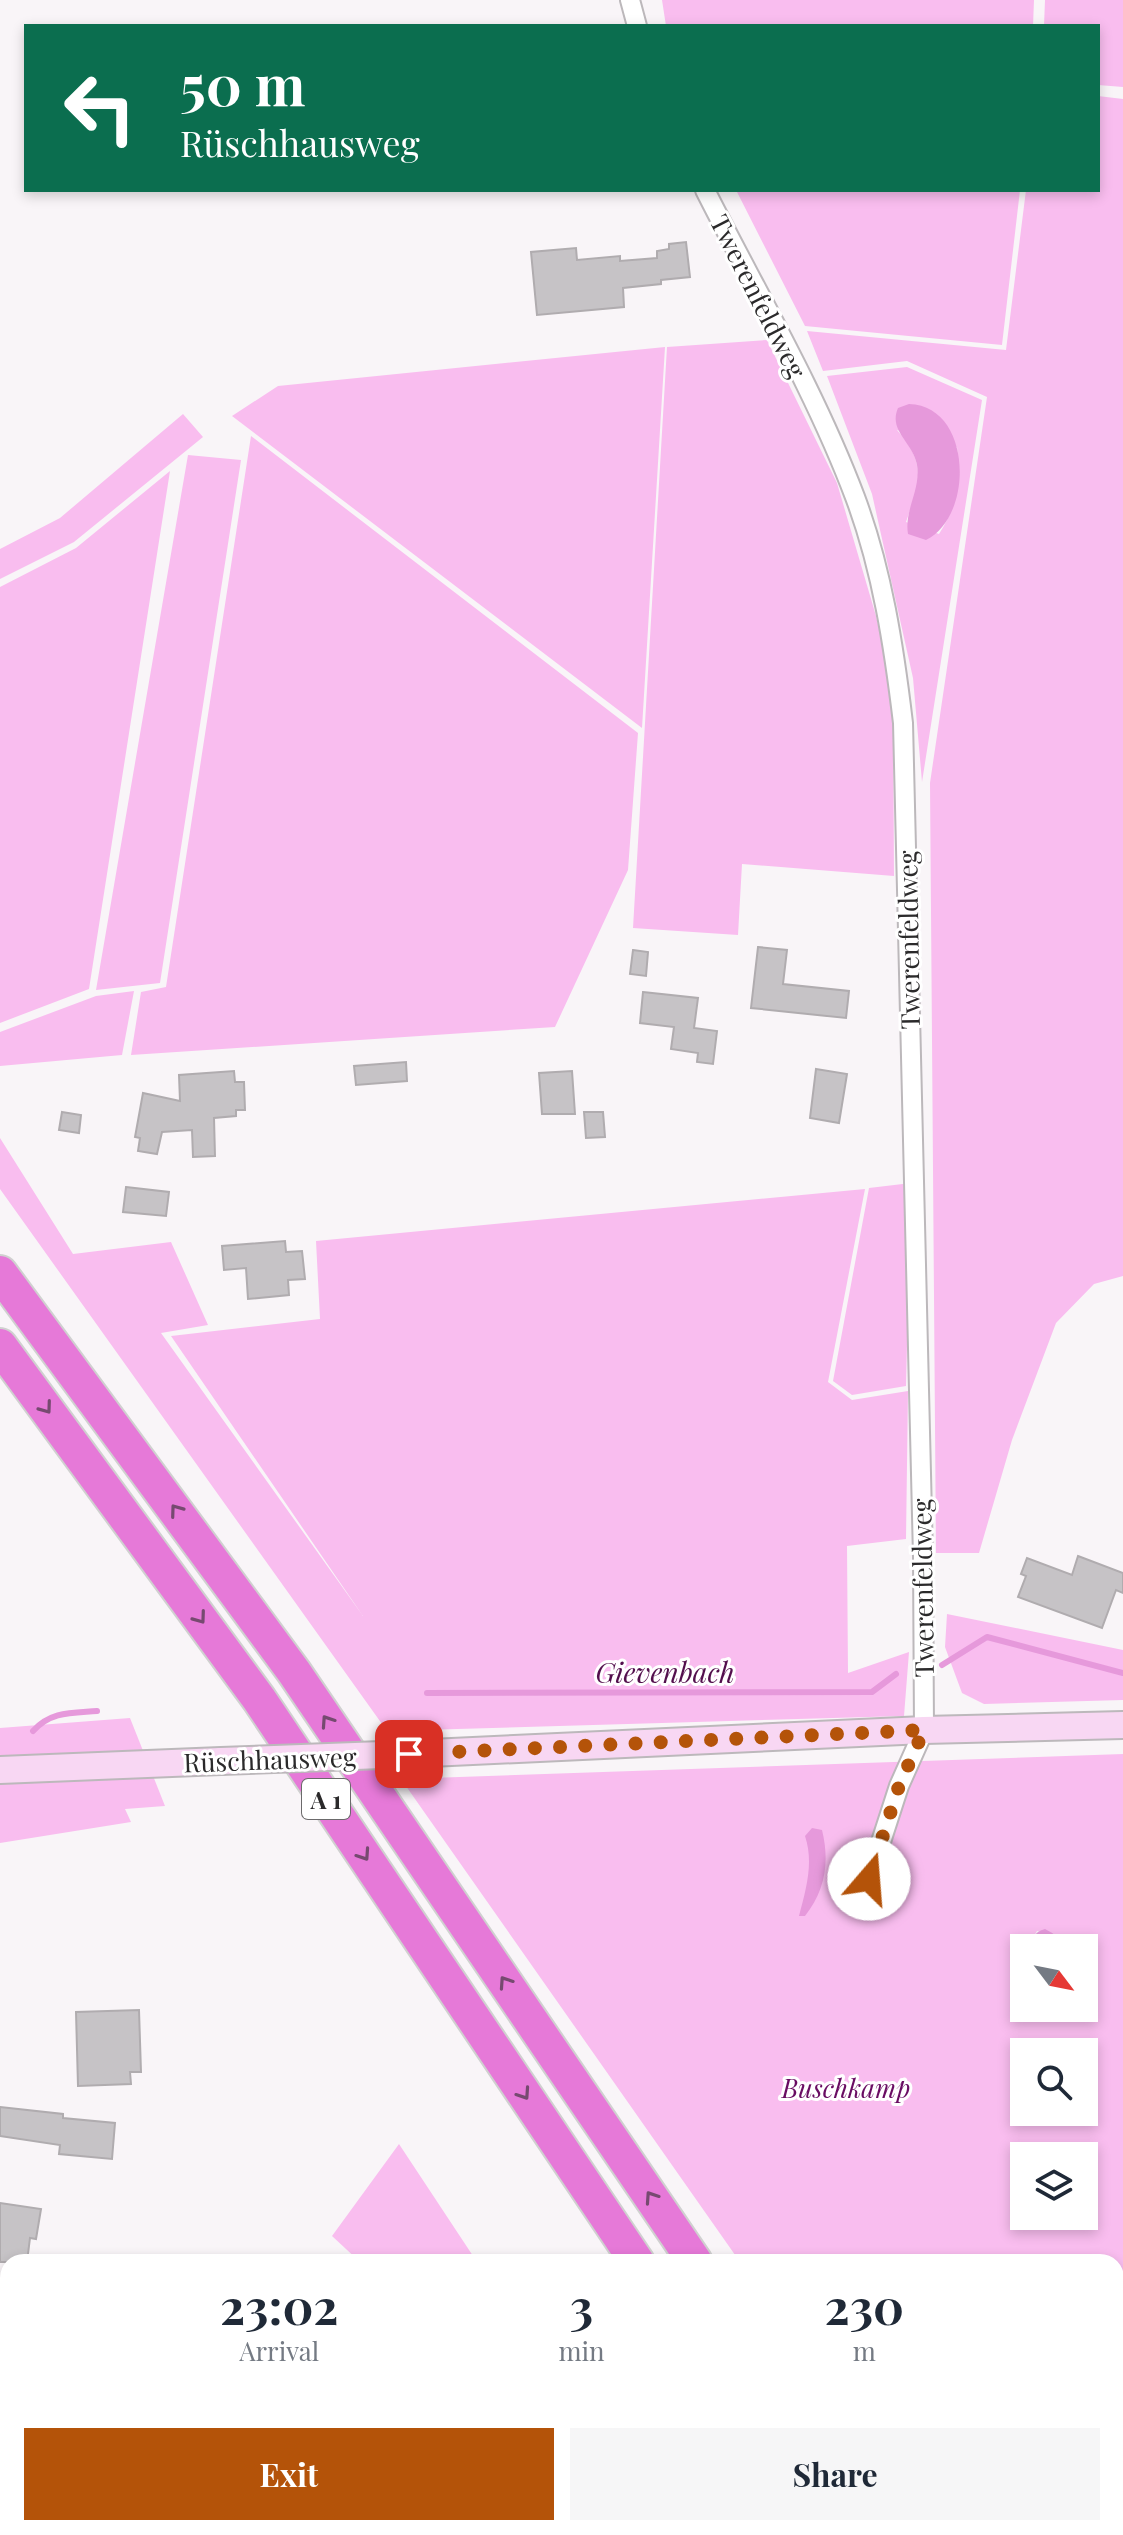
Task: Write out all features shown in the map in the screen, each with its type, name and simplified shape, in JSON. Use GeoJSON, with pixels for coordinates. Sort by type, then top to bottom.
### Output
{"type":"FeatureCollection","features":[{"type":"Feature","properties":{"kind":"highway","name":"A 1"},"geometry":{"type":"LineString","coordinates":[[0,1273],[294,1672],[690,2254]]}},
{"type":"Feature","properties":{"kind":"highway","name":"A 1"},"geometry":{"type":"LineString","coordinates":[[0,1346],[259,1699],[632,2254]]}},
{"type":"Feature","properties":{"kind":"main road","name":"Rüschhausweg"},"geometry":{"type":"LineString","coordinates":[[0,1770],[924,1730],[1123,1725]]}},
{"type":"Feature","properties":{"kind":"street"},"geometry":{"type":"LineString","coordinates":[[630,0],[636,24]]}},
{"type":"Feature","properties":{"kind":"street","name":"Twerenfeldweg"},"geometry":{"type":"LineString","coordinates":[[706,192],[825,426],[856,498],[889,621],[898,683],[905,779],[923,1557],[924,1730]]}},
{"type":"Feature","properties":{"kind":"street"},"geometry":{"type":"LineString","coordinates":[[869,1879],[899,1786],[924,1730]]}},
{"type":"Feature","properties":{"kind":"green space"},"geometry":{"type":"Polygon","coordinates":[[[662,0],[1034,0],[1033,24],[666,24],[662,0]]]}},
{"type":"Feature","properties":{"kind":"green space"},"geometry":{"type":"Polygon","coordinates":[[[1045,0],[1123,0],[1123,87],[1100,85],[1100,24],[1044,24],[1045,0]]]}},
{"type":"Feature","properties":{"kind":"green space"},"geometry":{"type":"Polygon","coordinates":[[[1100,96],[1123,99],[1123,1276],[1094,1284],[1056,1323],[1012,1440],[979,1553],[936,1553],[930,783],[987,397],[907,361],[823,371],[807,331],[1006,350],[1026,192],[1100,192],[1100,96]]]}},
{"type":"Feature","properties":{"kind":"green space"},"geometry":{"type":"Polygon","coordinates":[[[737,192],[1020,192],[1002,345],[805,326],[737,192]]]}},
{"type":"Feature","properties":{"kind":"green space"},"geometry":{"type":"Polygon","coordinates":[[[767,340],[837,483],[876,616],[893,690],[894,876],[742,864],[738,935],[633,928],[667,347],[767,340]]]}},
{"type":"Feature","properties":{"kind":"green space"},"geometry":{"type":"Polygon","coordinates":[[[665,347],[642,728],[232,416],[278,386],[665,347]]]}},
{"type":"Feature","properties":{"kind":"green space"},"geometry":{"type":"Polygon","coordinates":[[[907,367],[982,400],[922,782],[913,678],[872,494],[827,376],[907,367]],[[897,430],[913,453],[918,474],[915,496],[906,522],[939,534],[956,492],[957,447],[897,430]]]}},
{"type":"Feature","properties":{"kind":"green space"},"geometry":{"type":"Polygon","coordinates":[[[183,414],[203,437],[74,542],[0,579],[0,549],[60,518],[183,414]]]}},
{"type":"Feature","properties":{"kind":"green space"},"geometry":{"type":"Polygon","coordinates":[[[251,436],[638,733],[628,870],[555,1027],[131,1055],[141,992],[166,987],[251,436]]]}},
{"type":"Feature","properties":{"kind":"green space"},"geometry":{"type":"Polygon","coordinates":[[[188,455],[241,460],[160,983],[96,990],[188,455]]]}},
{"type":"Feature","properties":{"kind":"green space"},"geometry":{"type":"Polygon","coordinates":[[[170,471],[89,989],[0,1023],[0,587],[76,548],[170,471]]]}},
{"type":"Feature","properties":{"kind":"green space"},"geometry":{"type":"Polygon","coordinates":[[[134,991],[122,1055],[0,1066],[0,1032],[96,996],[134,991]]]}},
{"type":"Feature","properties":{"kind":"green space"},"geometry":{"type":"Polygon","coordinates":[[[0,1138],[73,1254],[171,1242],[208,1325],[161,1333],[363,1616],[171,1336],[320,1319],[316,1241],[865,1189],[828,1382],[852,1400],[908,1391],[906,1539],[847,1546],[848,1673],[909,1652],[904,1716],[387,1731],[0,1189],[0,1138]]]}},
{"type":"Feature","properties":{"kind":"green space"},"geometry":{"type":"Polygon","coordinates":[[[911,1183],[906,1386],[852,1395],[833,1381],[869,1188],[911,1183]]]}},
{"type":"Feature","properties":{"kind":"green space"},"geometry":{"type":"Polygon","coordinates":[[[947,1614],[1123,1650],[1123,1700],[984,1704],[962,1693],[945,1647],[947,1614]]]}},
{"type":"Feature","properties":{"kind":"green space"},"geometry":{"type":"Polygon","coordinates":[[[130,1718],[165,1806],[125,1809],[131,1822],[0,1843],[0,1728],[130,1718]]]}},
{"type":"Feature","properties":{"kind":"green space","name":"Buschkamp"},"geometry":{"type":"Polygon","coordinates":[[[1123,1754],[1123,2254],[734,2254],[401,1779],[1123,1754]]]}},
{"type":"Feature","properties":{"kind":"green space"},"geometry":{"type":"Polygon","coordinates":[[[399,2144],[472,2254],[351,2254],[332,2236],[399,2144]]]}},
{"type":"Feature","properties":{"kind":"shaded area"},"geometry":{"type":"Polygon","coordinates":[[[909,404],[930,409],[945,423],[955,442],[960,464],[959,487],[953,509],[942,528],[926,540],[908,534],[908,517],[918,474],[915,457],[899,430],[896,416],[898,408],[909,404]]]}},
{"type":"Feature","properties":{"kind":"shaded area"},"geometry":{"type":"Polygon","coordinates":[[[812,1828],[822,1830],[826,1853],[824,1876],[812,1906],[805,1916],[799,1916],[809,1866],[805,1836],[812,1828]]]}},
{"type":"Feature","properties":{"kind":"shaded area"},"geometry":{"type":"Polygon","coordinates":[[[1045,1929],[1054,1934],[1036,1934],[1045,1929]]]}},
{"type":"Feature","properties":{"kind":"building"},"geometry":{"type":"Polygon","coordinates":[[[686,242],[690,277],[623,288],[624,307],[537,315],[531,252],[576,248],[577,260],[620,256],[620,261],[657,258],[657,251],[669,249],[669,244],[686,242]]]}},
{"type":"Feature","properties":{"kind":"building"},"geometry":{"type":"Polygon","coordinates":[[[758,947],[787,950],[783,984],[849,991],[846,1018],[751,1008],[758,947]]]}},
{"type":"Feature","properties":{"kind":"building"},"geometry":{"type":"Polygon","coordinates":[[[633,950],[648,952],[646,976],[630,974],[633,950]]]}},
{"type":"Feature","properties":{"kind":"building"},"geometry":{"type":"Polygon","coordinates":[[[643,992],[698,998],[694,1028],[717,1031],[713,1064],[697,1062],[698,1053],[671,1049],[674,1027],[640,1023],[643,992]]]}},
{"type":"Feature","properties":{"kind":"building"},"geometry":{"type":"Polygon","coordinates":[[[406,1062],[407,1081],[356,1085],[354,1066],[406,1062]]]}},
{"type":"Feature","properties":{"kind":"building"},"geometry":{"type":"Polygon","coordinates":[[[816,1069],[847,1074],[839,1123],[810,1118],[816,1069]]]}},
{"type":"Feature","properties":{"kind":"building"},"geometry":{"type":"Polygon","coordinates":[[[234,1071],[235,1082],[244,1082],[245,1110],[236,1110],[236,1116],[214,1118],[215,1156],[193,1157],[192,1130],[162,1132],[157,1154],[138,1151],[140,1138],[135,1137],[143,1093],[180,1101],[179,1075],[234,1071]]]}},
{"type":"Feature","properties":{"kind":"building"},"geometry":{"type":"Polygon","coordinates":[[[572,1071],[575,1114],[542,1114],[539,1073],[572,1071]]]}},
{"type":"Feature","properties":{"kind":"building"},"geometry":{"type":"Polygon","coordinates":[[[62,1112],[81,1115],[79,1133],[59,1130],[62,1112]]]}},
{"type":"Feature","properties":{"kind":"building"},"geometry":{"type":"Polygon","coordinates":[[[584,1112],[603,1112],[605,1137],[586,1138],[584,1112]]]}},
{"type":"Feature","properties":{"kind":"building"},"geometry":{"type":"Polygon","coordinates":[[[126,1187],[169,1192],[166,1216],[123,1212],[126,1187]]]}},
{"type":"Feature","properties":{"kind":"building"},"geometry":{"type":"Polygon","coordinates":[[[285,1241],[286,1252],[302,1251],[305,1279],[288,1280],[289,1295],[248,1299],[246,1268],[224,1270],[222,1246],[285,1241]]]}},
{"type":"Feature","properties":{"kind":"building"},"geometry":{"type":"Polygon","coordinates":[[[1078,1556],[1123,1573],[1123,1593],[1116,1590],[1102,1628],[1018,1597],[1026,1576],[1021,1574],[1027,1558],[1072,1575],[1078,1556]]]}},
{"type":"Feature","properties":{"kind":"building"},"geometry":{"type":"Polygon","coordinates":[[[139,2010],[141,2072],[130,2072],[131,2084],[78,2086],[76,2012],[139,2010]]]}},
{"type":"Feature","properties":{"kind":"building"},"geometry":{"type":"Polygon","coordinates":[[[0,2107],[115,2123],[112,2159],[59,2154],[60,2145],[0,2136],[0,2107]]]}},
{"type":"Feature","properties":{"kind":"building"},"geometry":{"type":"Polygon","coordinates":[[[0,2203],[41,2209],[36,2239],[30,2238],[28,2254],[0,2254],[0,2203]]]}},
{"type":"Feature","properties":{"kind":"waterway","name":"Gievenbach"},"geometry":{"type":"LineString","coordinates":[[942,1665],[987,1637],[1123,1673]]}},
{"type":"Feature","properties":{"kind":"waterway","name":"Gievenbach"},"geometry":{"type":"LineString","coordinates":[[427,1693],[872,1692],[896,1674]]}},
{"type":"Feature","properties":{"kind":"waterway","name":"Gievenbach"},"geometry":{"type":"LineString","coordinates":[[33,1731],[55,1716],[97,1711]]}},
{"type":"Feature","properties":{"kind":"route"},"geometry":{"type":"LineString","coordinates":[[409,1754],[924,1730],[899,1786],[869,1879]]}}]}
